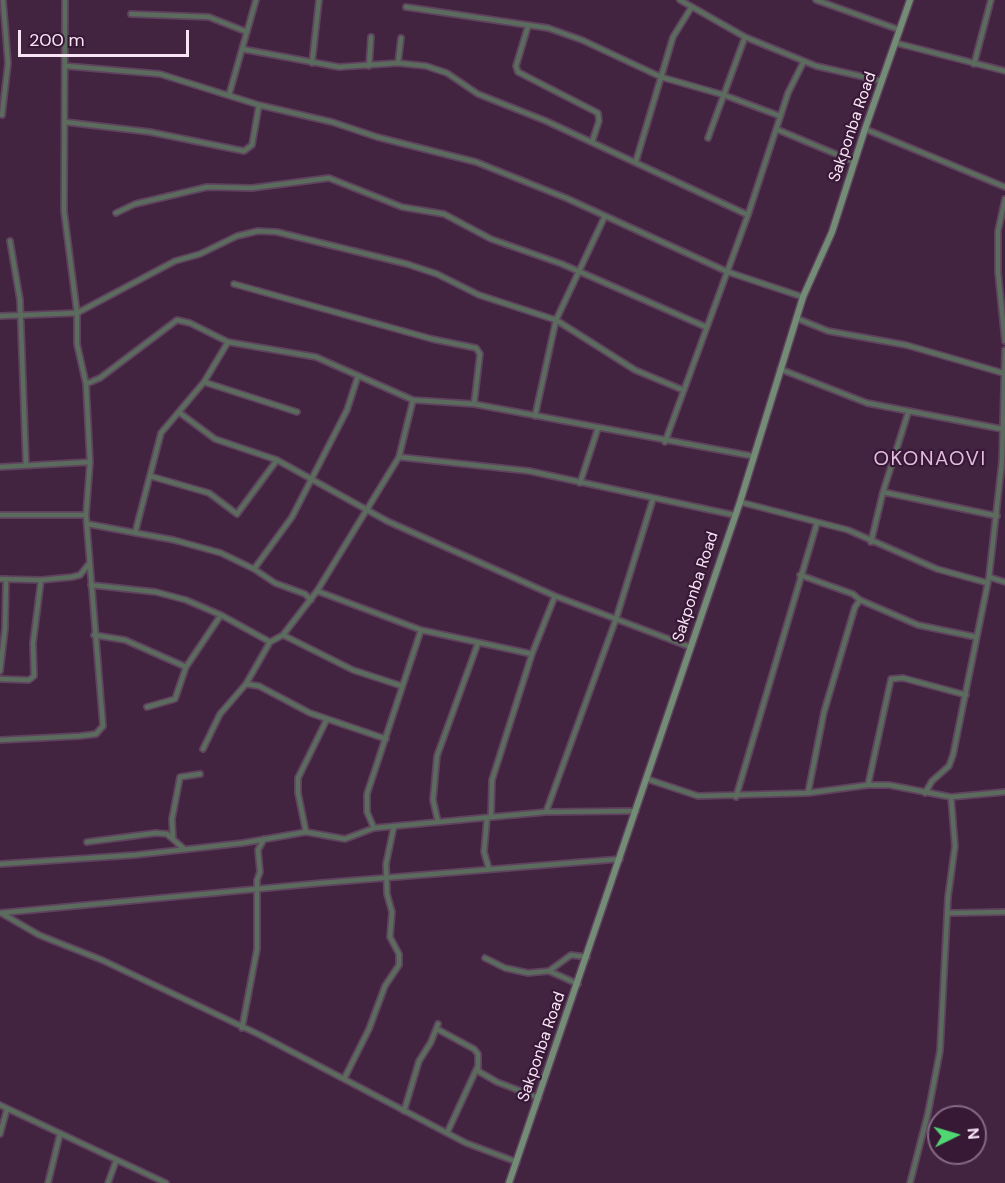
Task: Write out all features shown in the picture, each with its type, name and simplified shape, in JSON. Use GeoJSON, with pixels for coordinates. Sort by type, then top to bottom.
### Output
{"type":"FeatureCollection","features":[{"type":"Feature","properties":{"kind":"main road","name":"Sakponba Road"},"geometry":{"type":"LineString","coordinates":[[510,1183],[740,502],[752,456],[803,297],[832,232],[910,0]]}},
{"type":"Feature","properties":{"kind":"street"},"geometry":{"type":"LineString","coordinates":[[2,115],[8,63],[3,0]]}},
{"type":"Feature","properties":{"kind":"street"},"geometry":{"type":"LineString","coordinates":[[0,740],[44,739],[101,731],[104,722],[88,565],[89,537],[86,515],[90,462],[86,384],[78,344],[77,313],[64,211],[65,0]]}},
{"type":"Feature","properties":{"kind":"street"},"geometry":{"type":"LineString","coordinates":[[229,95],[256,0]]}},
{"type":"Feature","properties":{"kind":"street"},"geometry":{"type":"LineString","coordinates":[[312,63],[319,0]]}},
{"type":"Feature","properties":{"kind":"street"},"geometry":{"type":"LineString","coordinates":[[680,0],[745,37],[816,66],[883,81]]}},
{"type":"Feature","properties":{"kind":"street"},"geometry":{"type":"LineString","coordinates":[[816,0],[900,30]]}},
{"type":"Feature","properties":{"kind":"street"},"geometry":{"type":"LineString","coordinates":[[974,64],[991,0]]}},
{"type":"Feature","properties":{"kind":"street"},"geometry":{"type":"LineString","coordinates":[[406,7],[548,28],[582,40],[661,77],[724,94],[780,116]]}},
{"type":"Feature","properties":{"kind":"street"},"geometry":{"type":"LineString","coordinates":[[636,161],[673,37],[691,8]]}},
{"type":"Feature","properties":{"kind":"street"},"geometry":{"type":"LineString","coordinates":[[131,14],[209,17],[247,32]]}},
{"type":"Feature","properties":{"kind":"street"},"geometry":{"type":"LineString","coordinates":[[528,26],[516,66],[518,72],[598,113],[599,121],[592,142]]}},
{"type":"Feature","properties":{"kind":"street"},"geometry":{"type":"LineString","coordinates":[[369,66],[371,37]]}},
{"type":"Feature","properties":{"kind":"street"},"geometry":{"type":"LineString","coordinates":[[708,138],[745,37]]}},
{"type":"Feature","properties":{"kind":"street"},"geometry":{"type":"LineString","coordinates":[[398,63],[401,38]]}},
{"type":"Feature","properties":{"kind":"street"},"geometry":{"type":"LineString","coordinates":[[896,43],[1005,71]]}},
{"type":"Feature","properties":{"kind":"street"},"geometry":{"type":"LineString","coordinates":[[242,49],[339,67],[398,63],[426,66],[447,73],[478,94],[636,161],[748,215]]}},
{"type":"Feature","properties":{"kind":"street"},"geometry":{"type":"LineString","coordinates":[[665,442],[728,272],[780,116],[804,61]]}},
{"type":"Feature","properties":{"kind":"street"},"geometry":{"type":"LineString","coordinates":[[66,66],[160,74],[259,105],[332,122],[377,137],[476,162],[605,216],[728,272],[803,297]]}},
{"type":"Feature","properties":{"kind":"street"},"geometry":{"type":"LineString","coordinates":[[65,122],[150,132],[244,151],[252,145],[259,105]]}},
{"type":"Feature","properties":{"kind":"street"},"geometry":{"type":"LineString","coordinates":[[776,129],[855,162]]}},
{"type":"Feature","properties":{"kind":"street"},"geometry":{"type":"LineString","coordinates":[[865,129],[1005,187]]}},
{"type":"Feature","properties":{"kind":"street"},"geometry":{"type":"LineString","coordinates":[[116,213],[135,204],[207,187],[252,188],[329,178],[402,207],[444,214],[491,239],[580,273],[706,327]]}},
{"type":"Feature","properties":{"kind":"street"},"geometry":{"type":"LineString","coordinates":[[1005,199],[998,231],[998,272],[1005,341]]}},
{"type":"Feature","properties":{"kind":"street"},"geometry":{"type":"LineString","coordinates":[[535,416],[556,320],[605,216]]}},
{"type":"Feature","properties":{"kind":"street"},"geometry":{"type":"LineString","coordinates":[[0,316],[77,313],[175,261],[200,254],[237,236],[258,231],[277,232],[407,264],[437,274],[480,295],[556,320],[635,370],[683,390]]}},
{"type":"Feature","properties":{"kind":"street"},"geometry":{"type":"LineString","coordinates":[[10,241],[21,315],[26,464]]}},
{"type":"Feature","properties":{"kind":"street"},"geometry":{"type":"LineString","coordinates":[[234,284],[432,339],[476,348],[480,354],[474,404]]}},
{"type":"Feature","properties":{"kind":"street"},"geometry":{"type":"LineString","coordinates":[[796,318],[828,331],[906,345],[1003,373]]}},
{"type":"Feature","properties":{"kind":"street"},"geometry":{"type":"LineString","coordinates":[[86,384],[100,378],[177,320],[190,323],[228,342],[316,357],[413,399],[474,404],[665,442],[752,456]]}},
{"type":"Feature","properties":{"kind":"street"},"geometry":{"type":"LineString","coordinates":[[135,533],[161,434],[204,382],[228,342]]}},
{"type":"Feature","properties":{"kind":"street"},"geometry":{"type":"LineString","coordinates":[[926,793],[932,781],[949,766],[966,695],[988,580],[1004,461],[1002,429],[1005,350]]}},
{"type":"Feature","properties":{"kind":"street"},"geometry":{"type":"LineString","coordinates":[[780,369],[867,403],[1002,429]]}},
{"type":"Feature","properties":{"kind":"street"},"geometry":{"type":"LineString","coordinates":[[254,569],[292,517],[347,410],[358,376]]}},
{"type":"Feature","properties":{"kind":"street"},"geometry":{"type":"LineString","coordinates":[[204,382],[297,412]]}},
{"type":"Feature","properties":{"kind":"street"},"geometry":{"type":"LineString","coordinates":[[203,749],[220,714],[246,684],[270,642],[284,635],[311,600],[399,457],[413,399]]}},
{"type":"Feature","properties":{"kind":"street"},"geometry":{"type":"LineString","coordinates":[[871,542],[883,492],[908,412]]}},
{"type":"Feature","properties":{"kind":"street"},"geometry":{"type":"LineString","coordinates":[[180,413],[215,439],[277,460],[366,509],[555,596],[690,647]]}},
{"type":"Feature","properties":{"kind":"street"},"geometry":{"type":"LineString","coordinates":[[580,483],[598,428]]}},
{"type":"Feature","properties":{"kind":"street"},"geometry":{"type":"LineString","coordinates":[[399,457],[529,471],[734,515]]}},
{"type":"Feature","properties":{"kind":"street"},"geometry":{"type":"LineString","coordinates":[[150,476],[208,493],[237,514],[277,460]]}},
{"type":"Feature","properties":{"kind":"street"},"geometry":{"type":"LineString","coordinates":[[0,467],[90,462]]}},
{"type":"Feature","properties":{"kind":"street"},"geometry":{"type":"LineString","coordinates":[[883,492],[997,516]]}},
{"type":"Feature","properties":{"kind":"street"},"geometry":{"type":"LineString","coordinates":[[546,812],[616,619],[652,499]]}},
{"type":"Feature","properties":{"kind":"street"},"geometry":{"type":"LineString","coordinates":[[740,502],[848,530],[937,569],[1005,582]]}},
{"type":"Feature","properties":{"kind":"street"},"geometry":{"type":"LineString","coordinates":[[0,515],[86,515]]}},
{"type":"Feature","properties":{"kind":"street"},"geometry":{"type":"LineString","coordinates":[[736,797],[817,523]]}},
{"type":"Feature","properties":{"kind":"street"},"geometry":{"type":"LineString","coordinates":[[88,524],[220,553],[254,569],[275,583],[305,594],[311,600]]}},
{"type":"Feature","properties":{"kind":"street"},"geometry":{"type":"LineString","coordinates":[[89,537],[101,527]]}},
{"type":"Feature","properties":{"kind":"street"},"geometry":{"type":"LineString","coordinates":[[0,671],[5,628],[3,579],[41,580],[80,575],[88,565]]}},
{"type":"Feature","properties":{"kind":"street"},"geometry":{"type":"LineString","coordinates":[[800,575],[853,594],[860,600],[918,626],[976,637]]}},
{"type":"Feature","properties":{"kind":"street"},"geometry":{"type":"LineString","coordinates":[[0,678],[29,680],[34,676],[33,643],[41,580]]}},
{"type":"Feature","properties":{"kind":"street"},"geometry":{"type":"LineString","coordinates":[[91,585],[156,592],[186,600],[221,615],[270,642]]}},
{"type":"Feature","properties":{"kind":"street"},"geometry":{"type":"LineString","coordinates":[[317,591],[421,630],[532,654]]}},
{"type":"Feature","properties":{"kind":"street"},"geometry":{"type":"LineString","coordinates":[[489,869],[483,845],[489,817],[492,780],[532,654],[555,596]]}},
{"type":"Feature","properties":{"kind":"street"},"geometry":{"type":"LineString","coordinates":[[808,792],[824,712],[855,608],[860,600]]}},
{"type":"Feature","properties":{"kind":"street"},"geometry":{"type":"LineString","coordinates":[[147,707],[175,699],[186,667],[221,615]]}},
{"type":"Feature","properties":{"kind":"street"},"geometry":{"type":"LineString","coordinates":[[374,828],[367,812],[367,794],[421,630]]}},
{"type":"Feature","properties":{"kind":"street"},"geometry":{"type":"LineString","coordinates":[[94,635],[125,640],[186,667]]}},
{"type":"Feature","properties":{"kind":"street"},"geometry":{"type":"LineString","coordinates":[[284,635],[353,670],[402,686]]}},
{"type":"Feature","properties":{"kind":"street"},"geometry":{"type":"LineString","coordinates":[[438,822],[433,800],[438,756],[478,643]]}},
{"type":"Feature","properties":{"kind":"street"},"geometry":{"type":"LineString","coordinates":[[868,785],[891,679],[903,678],[966,695]]}},
{"type":"Feature","properties":{"kind":"street"},"geometry":{"type":"LineString","coordinates":[[246,684],[274,692],[310,713],[386,739]]}},
{"type":"Feature","properties":{"kind":"street"},"geometry":{"type":"LineString","coordinates":[[306,832],[298,793],[298,778],[327,719]]}},
{"type":"Feature","properties":{"kind":"street"},"geometry":{"type":"LineString","coordinates":[[173,839],[172,819],[180,777],[200,774]]}},
{"type":"Feature","properties":{"kind":"street"},"geometry":{"type":"LineString","coordinates":[[648,779],[689,795],[736,797],[868,785],[889,785],[951,797],[1005,792]]}},
{"type":"Feature","properties":{"kind":"street"},"geometry":{"type":"LineString","coordinates":[[910,1183],[928,1113],[940,1051],[950,913],[948,897],[955,846],[951,797]]}},
{"type":"Feature","properties":{"kind":"street"},"geometry":{"type":"LineString","coordinates":[[0,864],[135,855],[306,832],[345,840],[374,828],[546,812],[636,811]]}},
{"type":"Feature","properties":{"kind":"street"},"geometry":{"type":"LineString","coordinates":[[344,1078],[369,1029],[385,986],[399,965],[399,954],[390,937],[392,912],[387,879],[388,848],[394,826]]}},
{"type":"Feature","properties":{"kind":"street"},"geometry":{"type":"LineString","coordinates":[[87,842],[156,833],[167,834],[183,848]]}},
{"type":"Feature","properties":{"kind":"street"},"geometry":{"type":"LineString","coordinates":[[242,1028],[257,949],[258,850],[264,839]]}},
{"type":"Feature","properties":{"kind":"street"},"geometry":{"type":"LineString","coordinates":[[0,913],[321,883],[620,859]]}},
{"type":"Feature","properties":{"kind":"street"},"geometry":{"type":"LineString","coordinates":[[950,913],[1005,912]]}},
{"type":"Feature","properties":{"kind":"street"},"geometry":{"type":"LineString","coordinates":[[0,913],[39,935],[102,960],[344,1078],[447,1133],[517,1162]]}},
{"type":"Feature","properties":{"kind":"street"},"geometry":{"type":"LineString","coordinates":[[549,971],[571,955],[587,957]]}},
{"type":"Feature","properties":{"kind":"street"},"geometry":{"type":"LineString","coordinates":[[485,958],[505,968],[523,972],[549,971],[578,984]]}},
{"type":"Feature","properties":{"kind":"street"},"geometry":{"type":"LineString","coordinates":[[404,1111],[419,1061],[437,1026],[474,1049],[478,1054],[477,1068],[447,1133]]}},
{"type":"Feature","properties":{"kind":"street"},"geometry":{"type":"LineString","coordinates":[[477,1068],[497,1082],[539,1098]]}},
{"type":"Feature","properties":{"kind":"street"},"geometry":{"type":"LineString","coordinates":[[0,1105],[166,1183]]}},
{"type":"Feature","properties":{"kind":"street"},"geometry":{"type":"LineString","coordinates":[[0,1134],[7,1109]]}},
{"type":"Feature","properties":{"kind":"street"},"geometry":{"type":"LineString","coordinates":[[48,1183],[60,1134]]}},
{"type":"Feature","properties":{"kind":"street"},"geometry":{"type":"LineString","coordinates":[[108,1183],[116,1161]]}},
{"type":"Feature","properties":{"kind":"district","name":"OKONAOVI"},"geometry":{"type":"Point","coordinates":[930,460]}}]}
